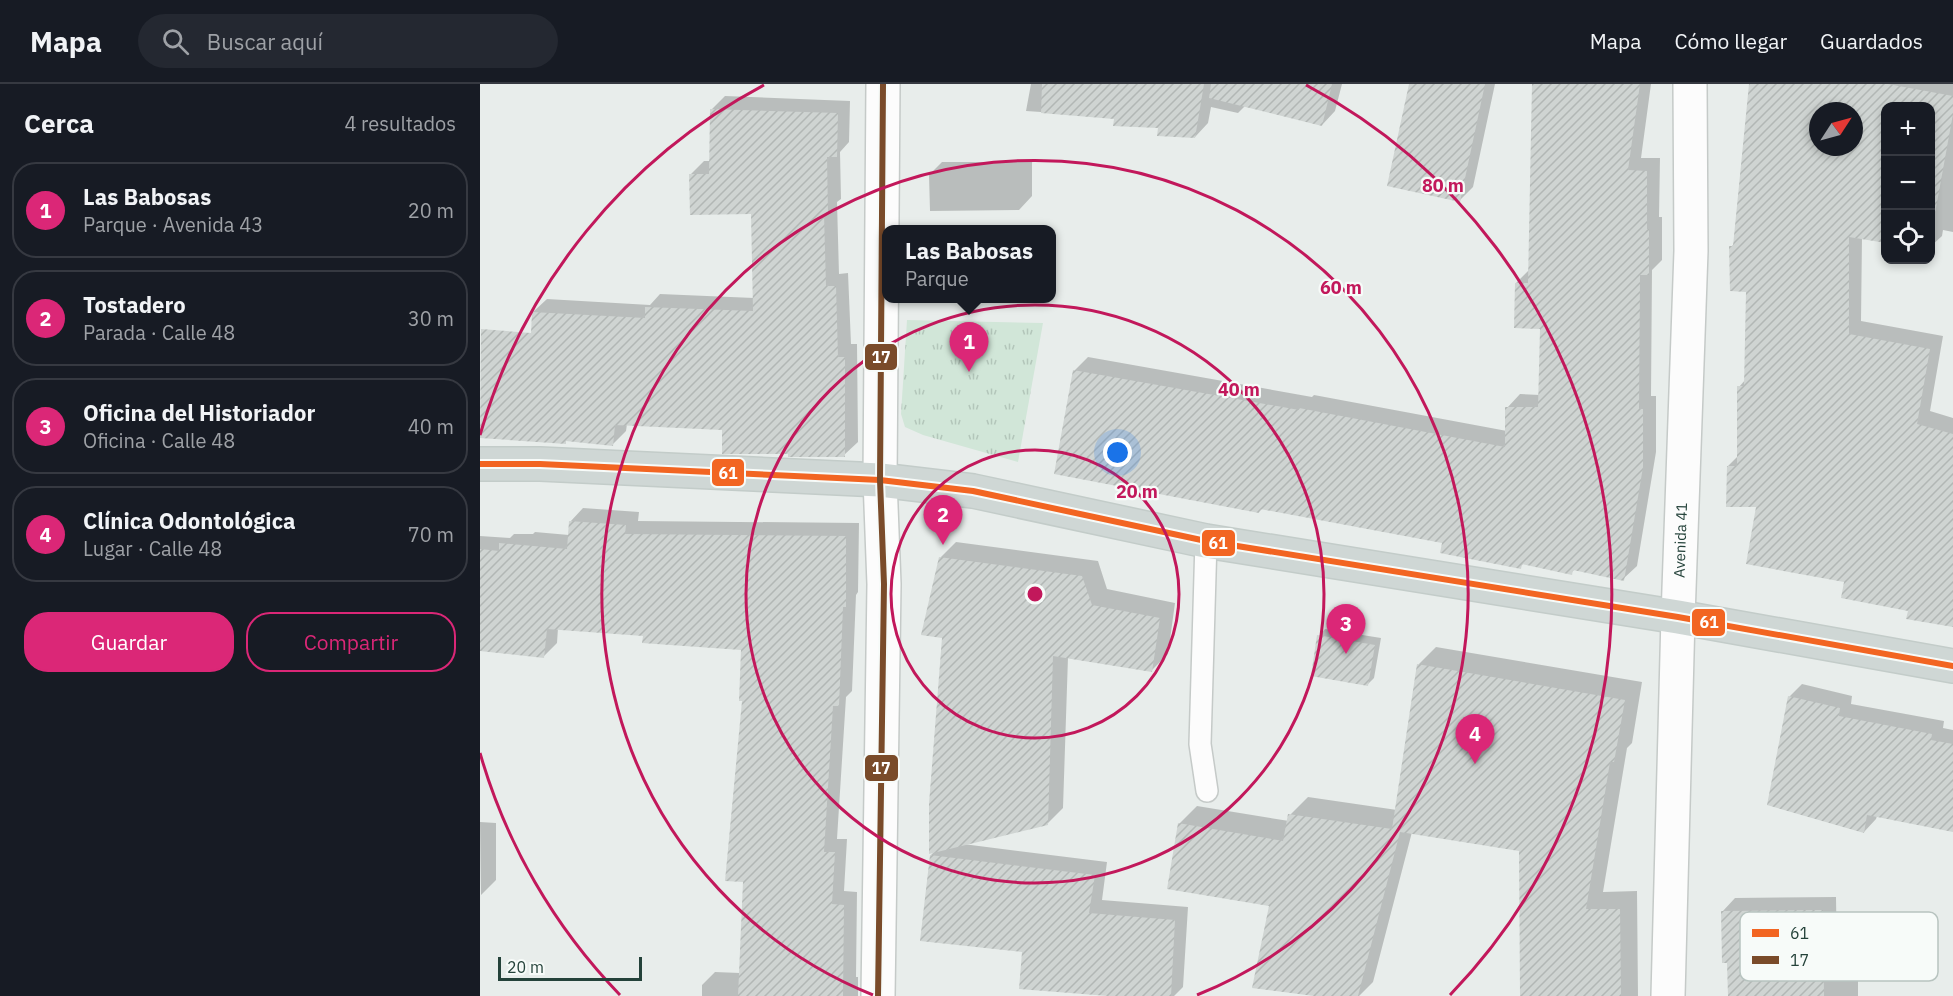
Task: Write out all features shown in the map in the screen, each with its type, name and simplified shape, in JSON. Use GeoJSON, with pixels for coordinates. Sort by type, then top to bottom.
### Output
{"type":"FeatureCollection","features":[{"type":"Feature","properties":{"kind":"main road"},"geometry":{"type":"LineString","coordinates":[[480,464],[540,464],[880,480],[973,491],[1206,541],[1678,617],[1953,666]]}},
{"type":"Feature","properties":{"kind":"street"},"geometry":{"type":"LineString","coordinates":[[878,996],[884,584],[880,480],[883,84]]}},
{"type":"Feature","properties":{"kind":"street","name":"Avenida 41"},"geometry":{"type":"LineString","coordinates":[[1668,996],[1691,251],[1689,84]]}},
{"type":"Feature","properties":{"kind":"lane"},"geometry":{"type":"LineString","coordinates":[[1206,541],[1200,744],[1207,791]]}},
{"type":"Feature","properties":{"kind":"green space"},"geometry":{"type":"Polygon","coordinates":[[[907,320],[1043,323],[1018,462],[923,435],[905,427],[901,414],[907,320]]]}},
{"type":"Feature","properties":{"kind":"building"},"geometry":{"type":"Polygon","coordinates":[[[1042,84],[1204,84],[1195,138],[1157,136],[1158,128],[1113,126],[1114,119],[1041,113],[1042,84]]]}},
{"type":"Feature","properties":{"kind":"building"},"geometry":{"type":"Polygon","coordinates":[[[1211,84],[1332,84],[1322,126],[1209,98],[1211,84]]]}},
{"type":"Feature","properties":{"kind":"building"},"geometry":{"type":"Polygon","coordinates":[[[1409,84],[1485,84],[1460,202],[1387,186],[1409,84]]]}},
{"type":"Feature","properties":{"kind":"building"},"geometry":{"type":"Polygon","coordinates":[[[1532,84],[1640,84],[1628,170],[1647,171],[1649,275],[1640,275],[1639,409],[1643,409],[1643,467],[1624,581],[1573,570],[1572,575],[1522,564],[1521,569],[1440,553],[1442,543],[1260,509],[1259,513],[1054,474],[1073,370],[1299,410],[1299,408],[1505,447],[1505,407],[1538,407],[1540,329],[1514,328],[1515,283],[1528,283],[1532,84]]]}},
{"type":"Feature","properties":{"kind":"building"},"geometry":{"type":"Polygon","coordinates":[[[1749,84],[1888,84],[1953,96],[1953,114],[1935,213],[1935,102],[1881,102],[1881,242],[1849,237],[1849,334],[1930,349],[1917,424],[1953,434],[1953,627],[1906,619],[1908,611],[1841,598],[1844,582],[1746,564],[1756,507],[1726,507],[1727,466],[1737,466],[1737,386],[1744,386],[1746,292],[1730,291],[1729,246],[1733,246],[1749,84]]]}},
{"type":"Feature","properties":{"kind":"building"},"geometry":{"type":"Polygon","coordinates":[[[710,109],[838,113],[837,157],[827,157],[828,214],[824,214],[826,286],[836,286],[838,357],[845,357],[845,457],[722,454],[722,430],[615,425],[613,446],[566,441],[566,444],[480,438],[481,329],[531,333],[532,312],[645,318],[645,307],[753,311],[751,214],[690,215],[689,174],[709,174],[710,109]]]}},
{"type":"Feature","properties":{"kind":"building"},"geometry":{"type":"Polygon","coordinates":[[[569,521],[626,525],[625,534],[846,536],[846,607],[843,607],[839,706],[833,706],[824,852],[835,852],[832,904],[844,905],[843,996],[738,996],[743,882],[725,881],[742,701],[739,701],[741,650],[642,643],[643,636],[547,629],[544,658],[480,651],[480,549],[499,551],[499,543],[567,549],[569,521]]]}},
{"type":"Feature","properties":{"kind":"building"},"geometry":{"type":"Polygon","coordinates":[[[939,557],[1082,576],[1092,605],[1160,618],[1152,672],[1053,656],[1048,825],[929,854],[929,804],[942,638],[921,635],[939,557]]]}},
{"type":"Feature","properties":{"kind":"building"},"geometry":{"type":"Polygon","coordinates":[[[1317,635],[1375,645],[1368,686],[1311,676],[1317,635]]]}},
{"type":"Feature","properties":{"kind":"building"},"geometry":{"type":"Polygon","coordinates":[[[1417,664],[1625,700],[1614,762],[1610,762],[1586,909],[1620,909],[1621,996],[1520,996],[1519,851],[1400,832],[1358,996],[1314,996],[1252,988],[1269,906],[1167,889],[1178,823],[1283,841],[1288,814],[1392,829],[1417,664]]]}},
{"type":"Feature","properties":{"kind":"building"},"geometry":{"type":"Polygon","coordinates":[[[1788,696],[1840,708],[1839,716],[1932,734],[1931,740],[1953,744],[1953,832],[1867,815],[1864,833],[1767,805],[1788,696]]]}},
{"type":"Feature","properties":{"kind":"building"},"geometry":{"type":"Polygon","coordinates":[[[930,855],[1095,875],[1089,913],[1175,920],[1171,996],[1108,996],[1019,989],[1022,952],[920,941],[930,855]]]}},
{"type":"Feature","properties":{"kind":"building"},"geometry":{"type":"Polygon","coordinates":[[[1823,910],[1823,912],[1740,912],[1740,981],[1824,981],[1824,996],[1728,996],[1727,963],[1722,963],[1721,911],[1823,910]]]}},
{"type":"Feature","properties":{"kind":"transit line","name":"17"},"geometry":{"type":"LineString","coordinates":[[878,996],[884,584],[880,480],[883,84]]}},
{"type":"Feature","properties":{"kind":"transit line","name":"61"},"geometry":{"type":"LineString","coordinates":[[480,464],[540,464],[880,480],[973,491],[1206,541],[1678,617],[1953,666]]}},
{"type":"Feature","properties":{"kind":"place","name":"Las Babosas"},"geometry":{"type":"Point","coordinates":[969,372]}},
{"type":"Feature","properties":{"kind":"place","name":"Tostadero"},"geometry":{"type":"Point","coordinates":[943,545]}},
{"type":"Feature","properties":{"kind":"place","name":"Oficina del Historiador"},"geometry":{"type":"Point","coordinates":[1346,654]}},
{"type":"Feature","properties":{"kind":"place","name":"Clínica Odontológica"},"geometry":{"type":"Point","coordinates":[1475,764]}}]}
